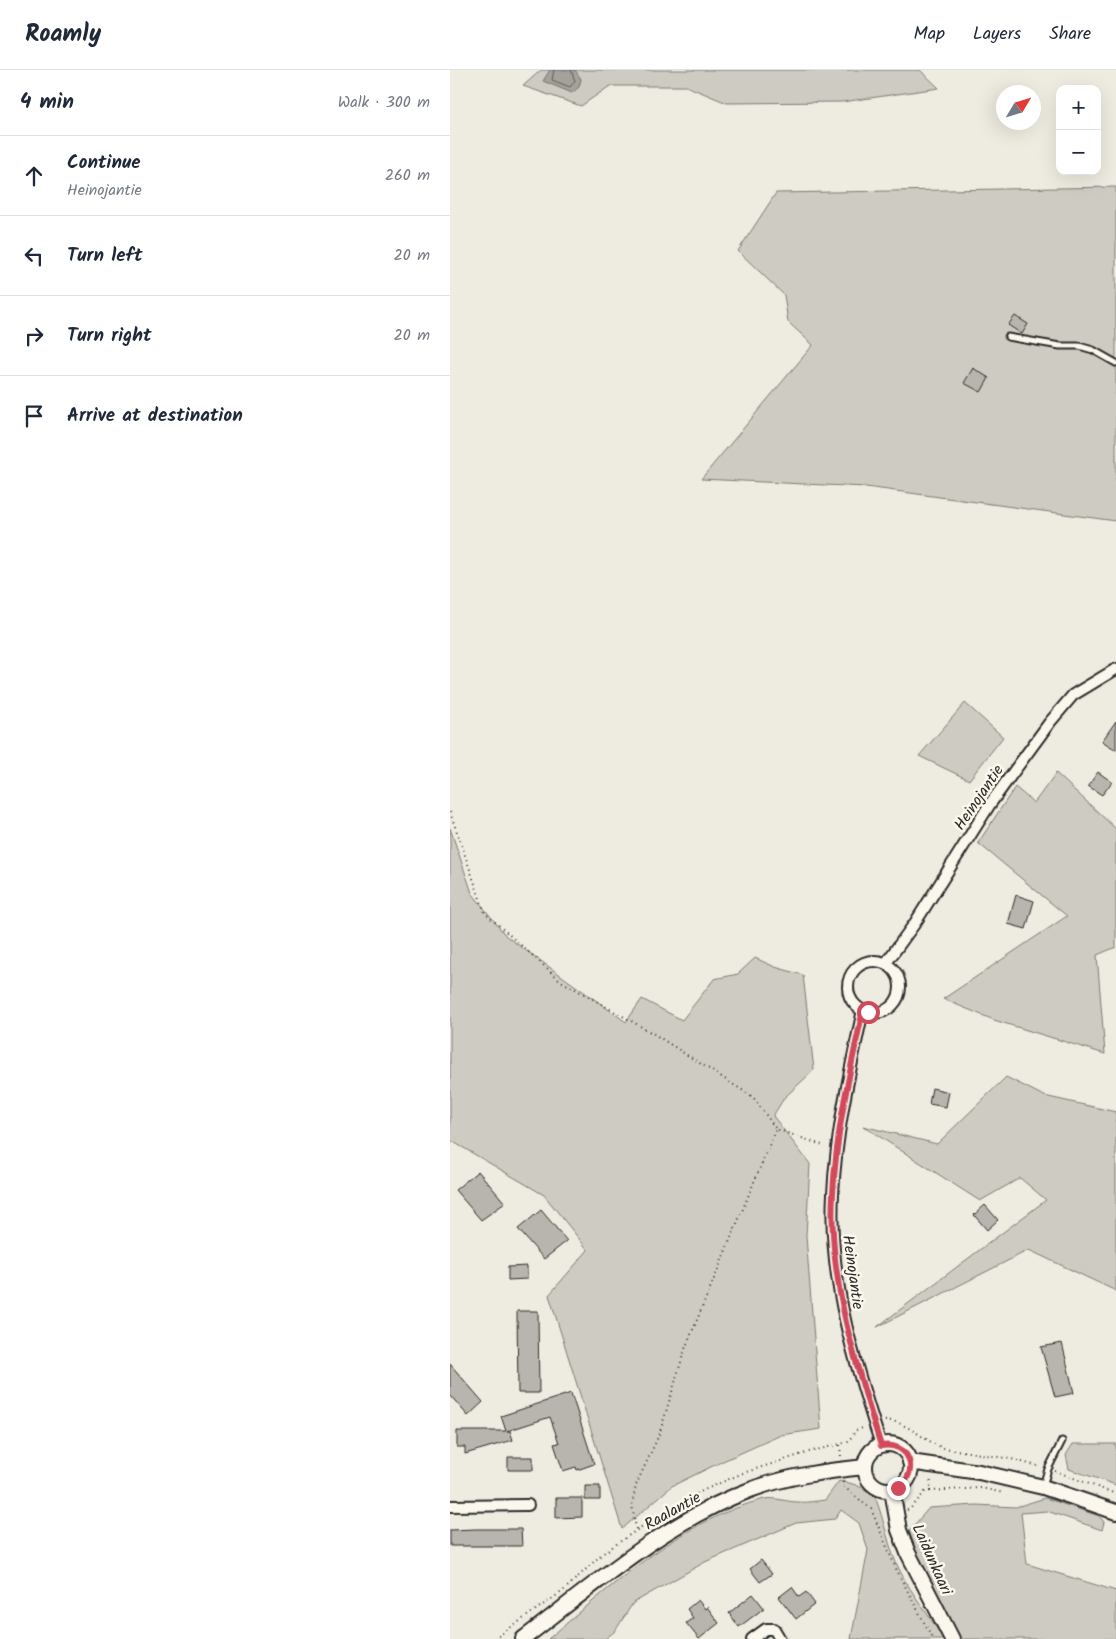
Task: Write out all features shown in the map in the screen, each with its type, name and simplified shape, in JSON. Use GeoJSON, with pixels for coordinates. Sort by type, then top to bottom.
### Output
{"type":"FeatureCollection","features":[{"type":"Feature","properties":{"kind":"street","name":"Heinojantie"},"geometry":{"type":"LineString","coordinates":[[886,963],[915,923],[990,804],[1050,722],[1073,695],[1116,669]]}},
{"type":"Feature","properties":{"kind":"street"},"geometry":{"type":"LineString","coordinates":[[869,960],[886,963],[898,975],[901,983],[898,1000],[885,1011],[877,1013],[863,1010],[853,1002],[849,994],[850,977],[861,964],[869,960]]}},
{"type":"Feature","properties":{"kind":"street","name":"Heinojantie"},"geometry":{"type":"LineString","coordinates":[[863,1010],[836,1150],[833,1228],[838,1280],[849,1338],[881,1446]]}},
{"type":"Feature","properties":{"kind":"street"},"geometry":{"type":"LineString","coordinates":[[881,1446],[899,1448],[904,1451],[910,1462],[909,1477],[904,1484],[892,1490],[884,1490],[872,1483],[868,1478],[865,1466],[871,1452],[881,1446]]}},
{"type":"Feature","properties":{"kind":"street"},"geometry":{"type":"LineString","coordinates":[[910,1462],[979,1472],[1042,1487],[1116,1512]]}},
{"type":"Feature","properties":{"kind":"street","name":"Raalantie"},"geometry":{"type":"LineString","coordinates":[[523,1639],[647,1544],[712,1508],[750,1490],[796,1476],[865,1466]]}},
{"type":"Feature","properties":{"kind":"street","name":"Laidunkaari"},"geometry":{"type":"LineString","coordinates":[[892,1490],[899,1530],[908,1554],[952,1639]]}},
{"type":"Feature","properties":{"kind":"street"},"geometry":{"type":"LineString","coordinates":[[450,1506],[528,1505]]}},
{"type":"Feature","properties":{"kind":"street"},"geometry":{"type":"LineString","coordinates":[[752,1639],[766,1629],[774,1629],[780,1639]]}},
{"type":"Feature","properties":{"kind":"lane"},"geometry":{"type":"LineString","coordinates":[[1008,337],[1060,346],[1079,346],[1093,350],[1116,363]]}},
{"type":"Feature","properties":{"kind":"lane"},"geometry":{"type":"LineString","coordinates":[[1042,1487],[1048,1469],[1062,1441]]}},
{"type":"Feature","properties":{"kind":"path"},"geometry":{"type":"LineString","coordinates":[[450,812],[485,914],[561,981],[654,1034],[753,1097],[776,1129],[836,1150]]}},
{"type":"Feature","properties":{"kind":"path"},"geometry":{"type":"LineString","coordinates":[[636,1529],[632,1505],[636,1484],[659,1435],[685,1349],[776,1129]]}},
{"type":"Feature","properties":{"kind":"path"},"geometry":{"type":"LineString","coordinates":[[840,1445],[844,1486],[871,1509],[874,1514],[897,1571],[933,1639]]}},
{"type":"Feature","properties":{"kind":"path"},"geometry":{"type":"LineString","coordinates":[[930,1491],[934,1445],[1011,1459],[1048,1469],[1116,1494]]}},
{"type":"Feature","properties":{"kind":"path"},"geometry":{"type":"LineString","coordinates":[[874,1514],[910,1509],[925,1492],[930,1491],[980,1488],[1004,1493]]}},
{"type":"Feature","properties":{"kind":"shaded area"},"geometry":{"type":"Polygon","coordinates":[[[541,70],[920,70],[939,88],[842,102],[727,103],[686,86],[610,86],[581,106],[523,86],[541,70]]]}},
{"type":"Feature","properties":{"kind":"shaded area"},"geometry":{"type":"Polygon","coordinates":[[[1116,187],[1116,521],[866,487],[701,479],[813,345],[788,322],[784,295],[738,251],[776,193],[1116,187]]]}},
{"type":"Feature","properties":{"kind":"shaded area"},"geometry":{"type":"Polygon","coordinates":[[[965,703],[1003,737],[969,780],[919,756],[965,703]]]}},
{"type":"Feature","properties":{"kind":"shaded area"},"geometry":{"type":"Polygon","coordinates":[[[1056,773],[1116,829],[1116,947],[1097,955],[1105,1054],[994,1020],[943,999],[1067,916],[978,843],[1015,787],[1034,803],[1056,773]]]}},
{"type":"Feature","properties":{"kind":"shaded area"},"geometry":{"type":"Polygon","coordinates":[[[450,828],[472,893],[506,936],[626,1022],[642,999],[682,1020],[714,979],[738,974],[755,958],[775,967],[803,975],[814,1070],[784,1098],[773,1116],[810,1164],[806,1236],[821,1429],[781,1435],[672,1486],[622,1529],[549,1295],[588,1250],[544,1195],[450,1140],[450,828]]]}},
{"type":"Feature","properties":{"kind":"shaded area"},"geometry":{"type":"Polygon","coordinates":[[[1006,1077],[1044,1096],[1116,1112],[1116,1291],[1029,1250],[877,1327],[1046,1200],[1020,1178],[980,1201],[863,1126],[937,1144],[1006,1077]]]}},
{"type":"Feature","properties":{"kind":"shaded area"},"geometry":{"type":"Polygon","coordinates":[[[1073,1444],[1116,1444],[1116,1485],[1069,1469],[1066,1455],[1073,1444]]]}},
{"type":"Feature","properties":{"kind":"shaded area"},"geometry":{"type":"Polygon","coordinates":[[[839,1481],[858,1486],[875,1497],[892,1553],[900,1571],[943,1639],[851,1639],[868,1550],[859,1523],[841,1510],[835,1519],[796,1523],[705,1562],[633,1603],[615,1631],[605,1639],[548,1639],[649,1557],[704,1523],[733,1509],[764,1499],[794,1502],[825,1500],[839,1481]]]}},
{"type":"Feature","properties":{"kind":"shaded area"},"geometry":{"type":"Polygon","coordinates":[[[1045,1498],[1099,1516],[1104,1522],[1102,1530],[1047,1511],[1021,1513],[1027,1564],[1116,1591],[1116,1639],[959,1639],[918,1558],[909,1531],[929,1508],[976,1505],[1016,1507],[1045,1498]]]}},
{"type":"Feature","properties":{"kind":"water"},"geometry":{"type":"Polygon","coordinates":[[[550,70],[575,70],[581,79],[579,87],[572,93],[543,81],[550,70]]]}},
{"type":"Feature","properties":{"kind":"building"},"geometry":{"type":"Polygon","coordinates":[[[1015,316],[1028,324],[1022,334],[1008,325],[1015,316]]]}},
{"type":"Feature","properties":{"kind":"building"},"geometry":{"type":"Polygon","coordinates":[[[973,368],[989,378],[981,392],[964,383],[973,368]]]}},
{"type":"Feature","properties":{"kind":"building"},"geometry":{"type":"Polygon","coordinates":[[[1116,721],[1116,750],[1102,741],[1116,721]]]}},
{"type":"Feature","properties":{"kind":"building"},"geometry":{"type":"Polygon","coordinates":[[[1098,772],[1112,782],[1102,795],[1088,786],[1098,772]]]}},
{"type":"Feature","properties":{"kind":"building"},"geometry":{"type":"Polygon","coordinates":[[[1016,895],[1034,901],[1026,929],[1008,924],[1016,895]]]}},
{"type":"Feature","properties":{"kind":"building"},"geometry":{"type":"Polygon","coordinates":[[[932,1088],[949,1092],[946,1107],[929,1104],[932,1088]]]}},
{"type":"Feature","properties":{"kind":"building"},"geometry":{"type":"Polygon","coordinates":[[[478,1171],[505,1203],[481,1220],[455,1190],[478,1171]]]}},
{"type":"Feature","properties":{"kind":"building"},"geometry":{"type":"Polygon","coordinates":[[[985,1205],[998,1220],[987,1230],[974,1215],[985,1205]]]}},
{"type":"Feature","properties":{"kind":"building"},"geometry":{"type":"Polygon","coordinates":[[[541,1210],[567,1241],[544,1259],[518,1229],[541,1210]]]}},
{"type":"Feature","properties":{"kind":"building"},"geometry":{"type":"Polygon","coordinates":[[[527,1266],[527,1279],[508,1280],[508,1267],[527,1266]]]}},
{"type":"Feature","properties":{"kind":"building"},"geometry":{"type":"Polygon","coordinates":[[[517,1311],[538,1311],[539,1393],[518,1393],[517,1311]]]}},
{"type":"Feature","properties":{"kind":"building"},"geometry":{"type":"Polygon","coordinates":[[[1062,1343],[1074,1393],[1055,1397],[1041,1347],[1062,1343]]]}},
{"type":"Feature","properties":{"kind":"building"},"geometry":{"type":"Polygon","coordinates":[[[450,1364],[483,1402],[468,1416],[450,1395],[450,1364]]]}},
{"type":"Feature","properties":{"kind":"building"},"geometry":{"type":"Polygon","coordinates":[[[571,1393],[594,1464],[577,1470],[576,1467],[563,1471],[554,1444],[559,1443],[550,1417],[507,1431],[510,1431],[513,1440],[465,1454],[465,1447],[457,1447],[457,1431],[506,1431],[501,1416],[571,1393]]]}},
{"type":"Feature","properties":{"kind":"building"},"geometry":{"type":"Polygon","coordinates":[[[508,1457],[533,1457],[533,1470],[508,1470],[508,1457]]]}},
{"type":"Feature","properties":{"kind":"building"},"geometry":{"type":"Polygon","coordinates":[[[585,1486],[600,1486],[600,1500],[585,1500],[585,1486]]]}},
{"type":"Feature","properties":{"kind":"building"},"geometry":{"type":"Polygon","coordinates":[[[556,1498],[582,1498],[582,1517],[556,1518],[556,1498]]]}},
{"type":"Feature","properties":{"kind":"building"},"geometry":{"type":"Polygon","coordinates":[[[521,1529],[522,1546],[450,1546],[450,1530],[521,1529]]]}},
{"type":"Feature","properties":{"kind":"building"},"geometry":{"type":"Polygon","coordinates":[[[761,1560],[772,1574],[760,1582],[750,1569],[761,1560]]]}},
{"type":"Feature","properties":{"kind":"building"},"geometry":{"type":"Polygon","coordinates":[[[792,1587],[799,1597],[806,1592],[815,1604],[796,1619],[779,1597],[792,1587]]]}},
{"type":"Feature","properties":{"kind":"building"},"geometry":{"type":"Polygon","coordinates":[[[753,1594],[764,1608],[739,1627],[729,1613],[753,1594]]]}},
{"type":"Feature","properties":{"kind":"building"},"geometry":{"type":"Polygon","coordinates":[[[698,1600],[705,1609],[707,1607],[719,1623],[699,1639],[686,1623],[693,1618],[687,1609],[698,1600]]]}},
{"type":"Feature","properties":{"kind":"route"},"geometry":{"type":"LineString","coordinates":[[868,1012],[863,1010],[836,1150],[833,1237],[838,1280],[849,1338],[881,1446],[894,1445],[904,1451],[910,1462],[911,1470],[909,1477],[898,1488]]}}]}
